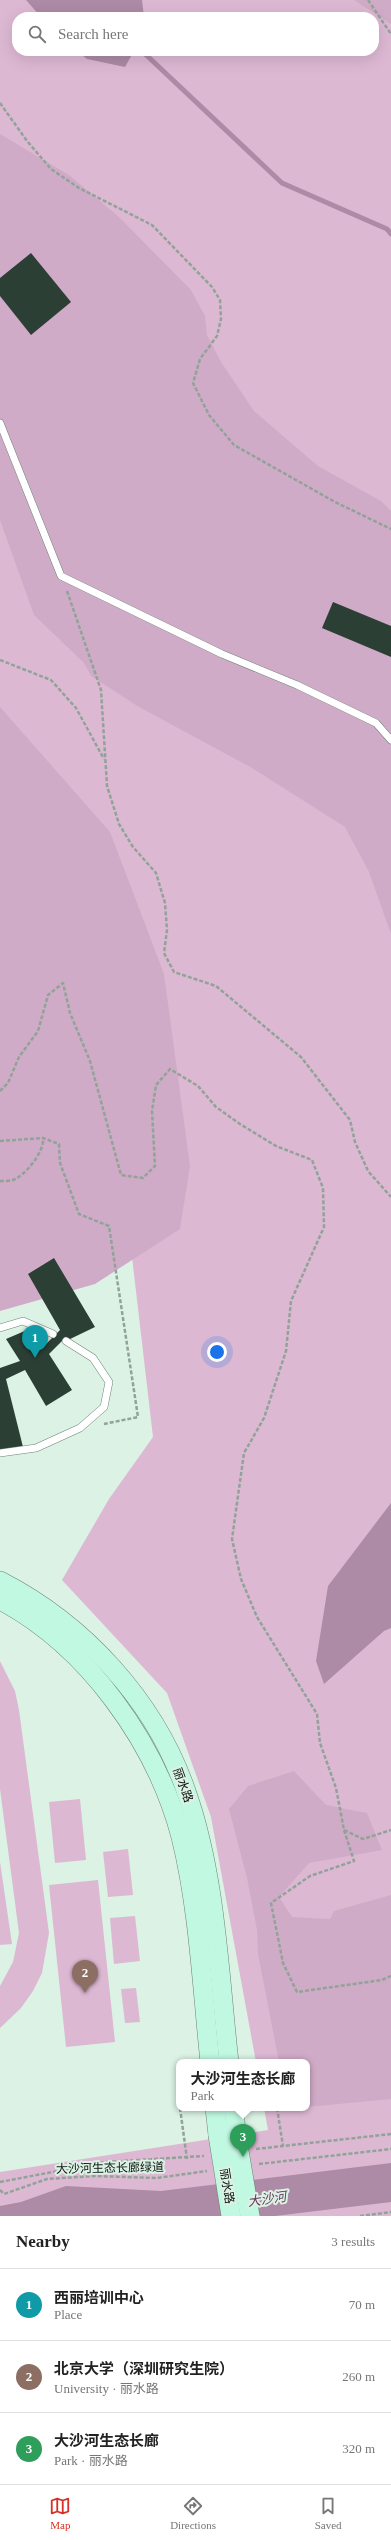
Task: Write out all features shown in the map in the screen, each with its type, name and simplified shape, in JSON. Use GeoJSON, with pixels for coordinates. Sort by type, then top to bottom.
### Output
{"type":"FeatureCollection","features":[{"type":"Feature","properties":{"kind":"main road","name":"丽水路"},"geometry":{"type":"LineString","coordinates":[[0,1581],[44,1608],[102,1656],[147,1713],[176,1764],[195,1820],[207,1878],[228,2059]]}},
{"type":"Feature","properties":{"kind":"main road","name":"丽水路"},"geometry":{"type":"LineString","coordinates":[[0,1600],[51,1635],[94,1677],[128,1722],[165,1792],[181,1838],[190,1884],[210,2059]]}},
{"type":"Feature","properties":{"kind":"main road","name":"丽水路"},"geometry":{"type":"LineString","coordinates":[[216,2111],[227,2134],[250,2216]]}},
{"type":"Feature","properties":{"kind":"main road","name":"丽水路"},"geometry":{"type":"LineString","coordinates":[[231,2216],[227,2134],[233,2111]]}},
{"type":"Feature","properties":{"kind":"lane"},"geometry":{"type":"LineString","coordinates":[[0,423],[61,576],[222,654],[297,685],[376,723],[391,740]]}},
{"type":"Feature","properties":{"kind":"lane"},"geometry":{"type":"LineString","coordinates":[[0,1328],[24,1321],[52,1334]]}},
{"type":"Feature","properties":{"kind":"lane"},"geometry":{"type":"LineString","coordinates":[[0,1453],[36,1448],[80,1428],[104,1407],[109,1382],[93,1358],[66,1341]]}},
{"type":"Feature","properties":{"kind":"path"},"geometry":{"type":"LineString","coordinates":[[368,0],[376,12]]}},
{"type":"Feature","properties":{"kind":"path"},"geometry":{"type":"LineString","coordinates":[[379,16],[391,34]]}},
{"type":"Feature","properties":{"kind":"path"},"geometry":{"type":"LineString","coordinates":[[0,103],[27,141],[51,169],[79,188],[152,225],[212,287],[220,300],[221,319],[217,336],[200,359],[193,383],[209,415],[234,445],[335,502],[391,529]]}},
{"type":"Feature","properties":{"kind":"path"},"geometry":{"type":"LineString","coordinates":[[61,576],[101,690],[107,786],[119,824],[133,847],[156,873],[165,903],[167,930],[164,953],[174,972],[216,986],[301,1057],[350,1120],[355,1142],[368,1171],[391,1197]]}},
{"type":"Feature","properties":{"kind":"path"},"geometry":{"type":"LineString","coordinates":[[0,660],[51,680],[76,708],[106,762]]}},
{"type":"Feature","properties":{"kind":"path"},"geometry":{"type":"LineString","coordinates":[[0,1091],[8,1082],[19,1057],[38,1031],[48,995],[63,983],[70,1013],[90,1061],[121,1175],[143,1178],[155,1166],[152,1111],[156,1085],[170,1069],[198,1086],[216,1107],[240,1124],[276,1146],[312,1160],[323,1188],[324,1227],[291,1301],[286,1351],[264,1418],[244,1453],[232,1539],[241,1579],[256,1617],[317,1714],[320,1743],[336,1788],[344,1830],[354,1862],[310,1876],[271,1903],[282,1963],[297,1992],[382,1980],[391,1976]]}},
{"type":"Feature","properties":{"kind":"path"},"geometry":{"type":"LineString","coordinates":[[0,1181],[13,1180],[36,1160],[44,1145],[43,1138]]}},
{"type":"Feature","properties":{"kind":"path"},"geometry":{"type":"LineString","coordinates":[[0,1141],[43,1138],[59,1144],[60,1163],[79,1214],[109,1226],[138,1417],[80,1428]]}},
{"type":"Feature","properties":{"kind":"path"},"geometry":{"type":"LineString","coordinates":[[344,1830],[363,1839],[391,1830]]}},
{"type":"Feature","properties":{"kind":"path"},"geometry":{"type":"LineString","coordinates":[[180,2111],[188,2158]]}},
{"type":"Feature","properties":{"kind":"path"},"geometry":{"type":"LineString","coordinates":[[277,2111],[283,2146]]}},
{"type":"Feature","properties":{"kind":"path"},"geometry":{"type":"LineString","coordinates":[[253,2150],[391,2134]]}},
{"type":"Feature","properties":{"kind":"path"},"geometry":{"type":"LineString","coordinates":[[255,2165],[391,2149]]}},
{"type":"Feature","properties":{"kind":"path","name":"大沙河生态长廊绿道"},"geometry":{"type":"LineString","coordinates":[[0,2182],[105,2162],[209,2156]]}},
{"type":"Feature","properties":{"kind":"path","name":"大沙河生态长廊绿道"},"geometry":{"type":"LineString","coordinates":[[0,2190],[4,2194],[47,2179],[95,2176],[157,2178],[210,2171]]}},
{"type":"Feature","properties":{"kind":"path"},"geometry":{"type":"LineString","coordinates":[[360,2216],[391,2212]]}},
{"type":"Feature","properties":{"kind":"shaded area"},"geometry":{"type":"Polygon","coordinates":[[[0,0],[391,0],[391,2216],[0,2216],[0,2172],[268,2130],[265,2111],[310,2111],[310,2059],[255,2059],[211,1817],[167,1693],[62,1580],[109,1499],[153,1437],[132,1257],[0,1129],[0,0]]]}},
{"type":"Feature","properties":{"kind":"shaded area"},"geometry":{"type":"Polygon","coordinates":[[[354,0],[391,0],[391,24],[379,16],[379,12],[372,12],[354,0]]]}},
{"type":"Feature","properties":{"kind":"shaded area"},"geometry":{"type":"Polygon","coordinates":[[[0,134],[69,175],[119,217],[191,290],[205,316],[207,335],[221,362],[254,411],[318,466],[381,501],[391,511],[391,934],[369,872],[345,827],[252,768],[139,707],[91,676],[84,663],[34,615],[0,520],[0,134]]]}},
{"type":"Feature","properties":{"kind":"shaded area"},"geometry":{"type":"Polygon","coordinates":[[[0,707],[110,832],[164,974],[190,1166],[180,1229],[95,1284],[0,1311],[0,707]]]}},
{"type":"Feature","properties":{"kind":"shaded area"},"geometry":{"type":"Polygon","coordinates":[[[0,1661],[15,1691],[19,1710],[49,1933],[42,1973],[33,1991],[21,2008],[0,2028],[0,1986],[13,1962],[19,1933],[0,1789],[0,1661]]]}},
{"type":"Feature","properties":{"kind":"shaded area"},"geometry":{"type":"Polygon","coordinates":[[[294,1771],[326,1805],[367,1813],[382,1850],[309,1863],[279,1897],[292,1917],[330,1919],[334,1911],[391,1895],[391,2099],[310,2107],[310,2059],[278,2059],[258,1954],[257,1930],[247,1878],[229,1809],[248,1786],[294,1771]]]}},
{"type":"Feature","properties":{"kind":"shaded area"},"geometry":{"type":"Polygon","coordinates":[[[80,1799],[86,1860],[55,1863],[49,1802],[80,1799]]]}},
{"type":"Feature","properties":{"kind":"shaded area"},"geometry":{"type":"Polygon","coordinates":[[[128,1849],[133,1895],[108,1897],[103,1852],[128,1849]]]}},
{"type":"Feature","properties":{"kind":"shaded area"},"geometry":{"type":"Polygon","coordinates":[[[0,1862],[12,1944],[0,1945],[0,1862]]]}},
{"type":"Feature","properties":{"kind":"shaded area"},"geometry":{"type":"Polygon","coordinates":[[[98,1880],[115,2042],[66,2047],[49,1885],[98,1880]]]}},
{"type":"Feature","properties":{"kind":"shaded area"},"geometry":{"type":"Polygon","coordinates":[[[135,1916],[140,1961],[114,1964],[110,1918],[135,1916]]]}},
{"type":"Feature","properties":{"kind":"shaded area"},"geometry":{"type":"Polygon","coordinates":[[[136,1988],[140,2022],[125,2023],[121,1989],[136,1988]]]}},
{"type":"Feature","properties":{"kind":"water"},"geometry":{"type":"Polygon","coordinates":[[[26,0],[142,0],[143,12],[37,12],[26,0]]]}},
{"type":"Feature","properties":{"kind":"water"},"geometry":{"type":"Polygon","coordinates":[[[83,56],[131,56],[125,67],[87,59],[83,56]]]}},
{"type":"Feature","properties":{"kind":"water"},"geometry":{"type":"Polygon","coordinates":[[[391,1503],[391,1628],[384,1631],[324,1684],[316,1661],[328,1586],[391,1503]]]}},
{"type":"Feature","properties":{"kind":"water","name":"大沙河"},"geometry":{"type":"Polygon","coordinates":[[[391,2163],[391,2202],[275,2216],[0,2216],[0,2206],[21,2202],[66,2186],[161,2191],[391,2163]]]}},
{"type":"Feature","properties":{"kind":"building"},"geometry":{"type":"Polygon","coordinates":[[[31,253],[71,302],[31,335],[0,296],[0,278],[31,253]]]}},
{"type":"Feature","properties":{"kind":"building"},"geometry":{"type":"Polygon","coordinates":[[[333,602],[391,626],[391,657],[322,628],[333,602]]]}},
{"type":"Feature","properties":{"kind":"building"},"geometry":{"type":"Polygon","coordinates":[[[54,1258],[95,1327],[68,1340],[66,1337],[49,1354],[72,1390],[46,1406],[25,1370],[6,1379],[23,1447],[0,1451],[0,1368],[20,1361],[6,1339],[34,1327],[45,1345],[60,1330],[28,1274],[54,1258]]]}},
{"type":"Feature","properties":{"kind":"waterway"},"geometry":{"type":"LineString","coordinates":[[147,56],[282,183],[387,229],[391,234]]}},
{"type":"Feature","properties":{"kind":"place","name":"西丽培训中心"},"geometry":{"type":"Point","coordinates":[35,1358]}},
{"type":"Feature","properties":{"kind":"place","name":"北京大学（深圳研究生院）"},"geometry":{"type":"Point","coordinates":[85,1993]}},
{"type":"Feature","properties":{"kind":"place","name":"大沙河生态长廊"},"geometry":{"type":"Point","coordinates":[243,2157]}}]}
